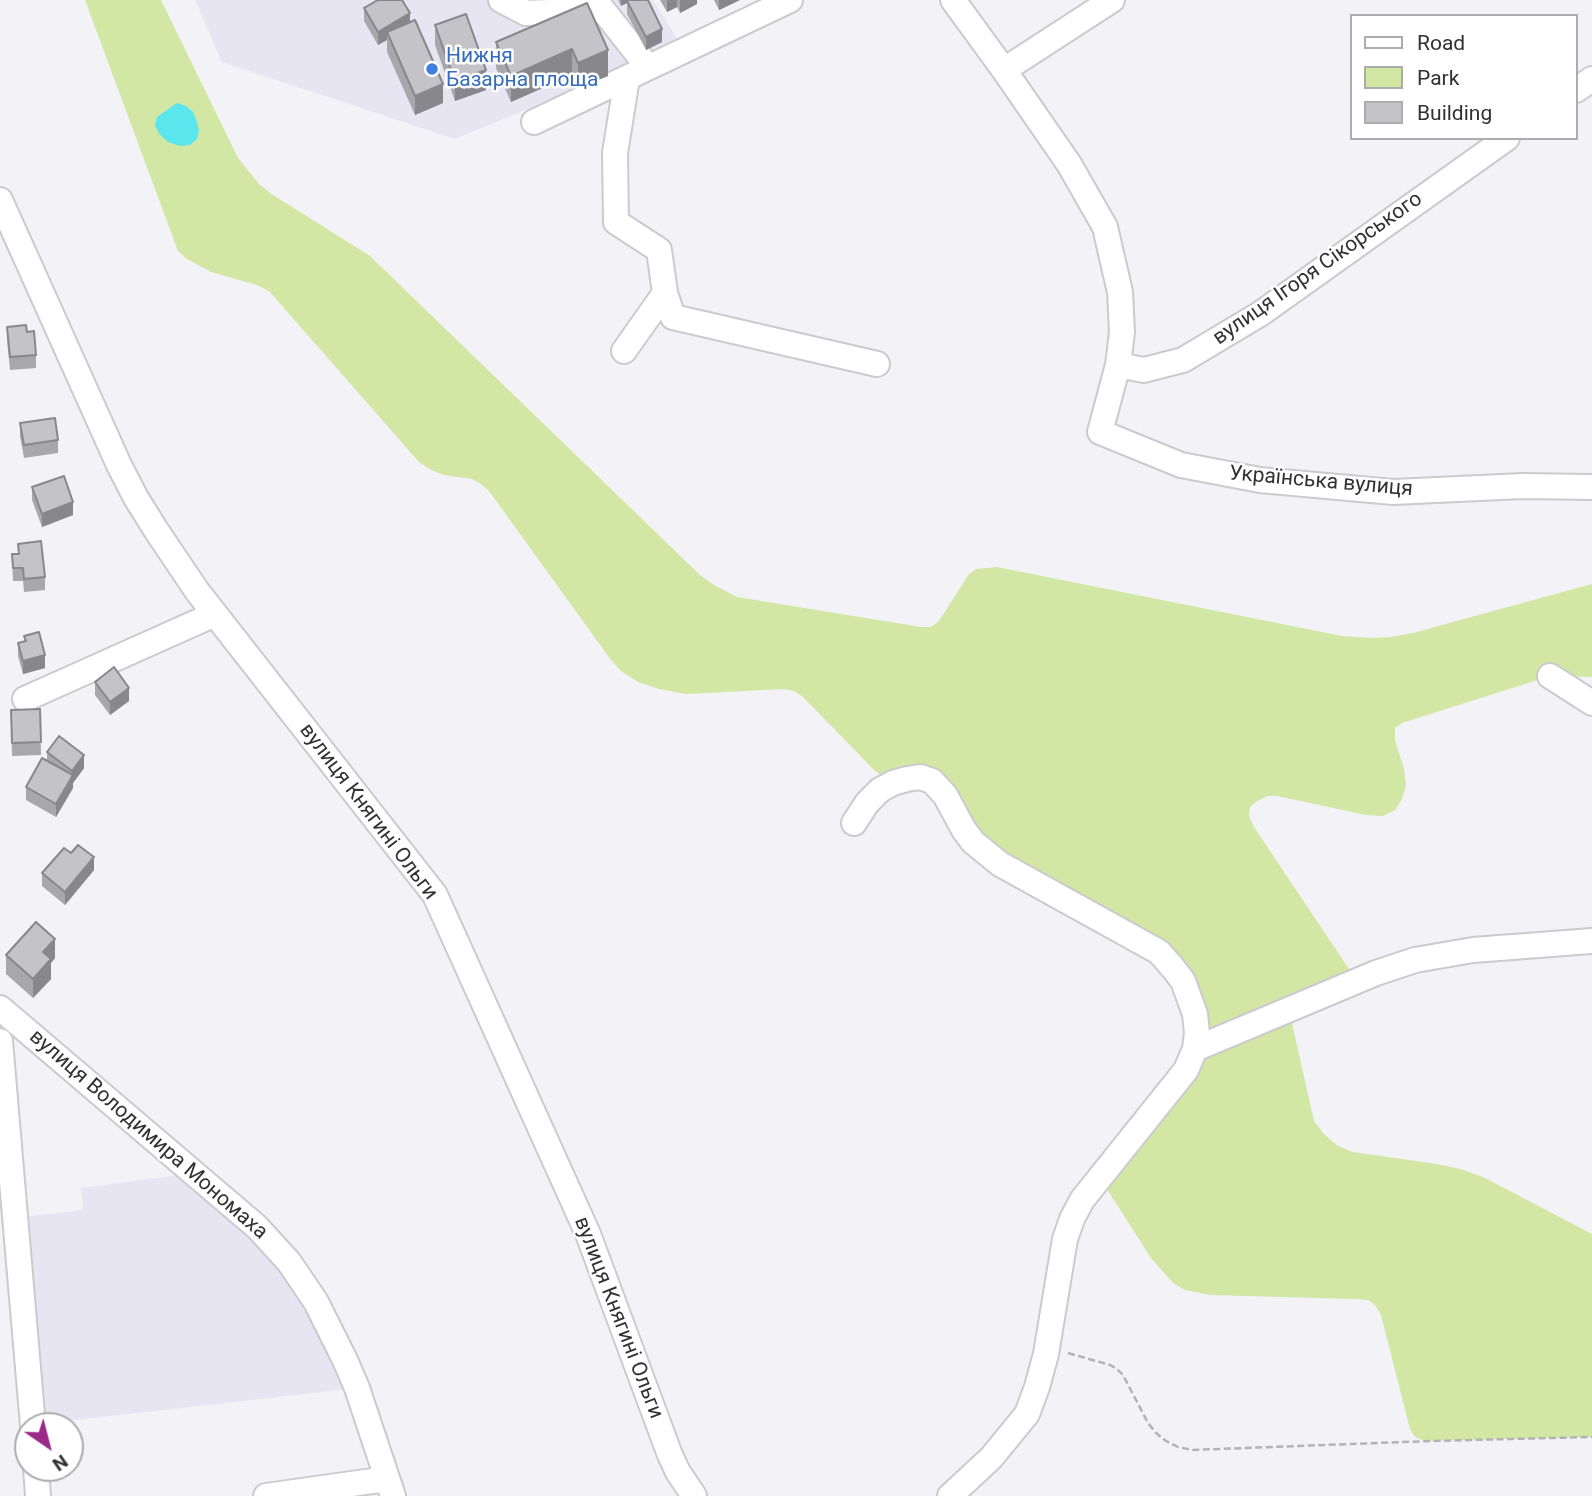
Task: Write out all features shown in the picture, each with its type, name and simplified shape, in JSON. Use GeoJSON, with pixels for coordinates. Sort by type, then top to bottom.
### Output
{"type":"FeatureCollection","features":[{"type":"Feature","properties":{"kind":"street"},"geometry":{"type":"LineString","coordinates":[[501,0],[526,13],[599,5],[638,73],[615,153],[616,222],[659,250],[665,293],[673,317],[877,364]]}},
{"type":"Feature","properties":{"kind":"street"},"geometry":{"type":"LineString","coordinates":[[534,122],[790,0]]}},
{"type":"Feature","properties":{"kind":"street"},"geometry":{"type":"LineString","coordinates":[[953,0],[1069,164],[1105,227],[1120,292],[1122,332],[1118,365]]}},
{"type":"Feature","properties":{"kind":"street"},"geometry":{"type":"LineString","coordinates":[[1004,69],[1112,0]]}},
{"type":"Feature","properties":{"kind":"street","name":"вулиця Ігоря Сікорського"},"geometry":{"type":"LineString","coordinates":[[1118,365],[1144,370],[1183,359],[1216,340],[1260,314],[1504,140]]}},
{"type":"Feature","properties":{"kind":"street","name":"вулиця Княгині Ольги"},"geometry":{"type":"LineString","coordinates":[[0,200],[119,465],[176,562],[435,895],[588,1234],[670,1455],[694,1496]]}},
{"type":"Feature","properties":{"kind":"street"},"geometry":{"type":"LineString","coordinates":[[624,351],[665,293]]}},
{"type":"Feature","properties":{"kind":"street","name":"Українська вулиця"},"geometry":{"type":"LineString","coordinates":[[1118,365],[1100,432],[1181,465],[1260,480],[1393,492],[1523,486],[1592,487]]}},
{"type":"Feature","properties":{"kind":"street"},"geometry":{"type":"LineString","coordinates":[[25,699],[215,614]]}},
{"type":"Feature","properties":{"kind":"street"},"geometry":{"type":"LineString","coordinates":[[1550,676],[1592,703]]}},
{"type":"Feature","properties":{"kind":"street"},"geometry":{"type":"LineString","coordinates":[[853,823],[867,803],[886,786],[920,777],[932,780],[946,795],[973,842],[1000,864],[1159,952],[1183,981],[1195,1014],[1195,1049],[1186,1070],[1082,1200],[1072,1219],[1065,1239],[1048,1347],[1027,1414],[991,1458],[950,1496]]}},
{"type":"Feature","properties":{"kind":"street"},"geometry":{"type":"LineString","coordinates":[[1195,1049],[1376,973],[1415,960],[1473,950],[1592,941]]}},
{"type":"Feature","properties":{"kind":"street","name":"вулиця Володимира Мономаха"},"geometry":{"type":"LineString","coordinates":[[0,1008],[257,1227],[289,1262],[316,1302],[345,1360],[390,1487]]}},
{"type":"Feature","properties":{"kind":"street"},"geometry":{"type":"LineString","coordinates":[[0,1041],[8,1236],[31,1412]]}},
{"type":"Feature","properties":{"kind":"street"},"geometry":{"type":"LineString","coordinates":[[266,1496],[390,1487]]}},
{"type":"Feature","properties":{"kind":"path"},"geometry":{"type":"LineString","coordinates":[[1048,1347],[1117,1369],[1156,1433],[1178,1447],[1192,1450],[1592,1437]]}},
{"type":"Feature","properties":{"kind":"shaded area","name":"Нижня Базарна площа"},"geometry":{"type":"Polygon","coordinates":[[[195,0],[653,0],[678,40],[578,88],[455,139],[222,62],[195,0]]]}},
{"type":"Feature","properties":{"kind":"shaded area"},"geometry":{"type":"Polygon","coordinates":[[[195,1173],[257,1227],[357,1388],[84,1419],[84,1412],[31,1412],[14,1218],[83,1210],[81,1188],[195,1173]]]}},
{"type":"Feature","properties":{"kind":"green space"},"geometry":{"type":"Polygon","coordinates":[[[85,0],[161,0],[238,158],[259,184],[370,256],[700,575],[737,597],[931,627],[939,621],[969,574],[976,569],[997,567],[1342,636],[1371,638],[1413,633],[1592,584],[1592,677],[1550,676],[1402,723],[1395,728],[1395,740],[1406,785],[1395,810],[1383,816],[1268,796],[1250,807],[1249,816],[1357,981],[1289,1010],[1314,1121],[1324,1134],[1338,1146],[1353,1152],[1437,1164],[1483,1177],[1592,1234],[1592,1437],[1425,1441],[1415,1437],[1410,1429],[1381,1315],[1368,1300],[1210,1295],[1185,1290],[1173,1283],[1151,1258],[1100,1178],[1186,1070],[1183,981],[1000,864],[945,795],[892,783],[875,771],[794,691],[784,689],[686,694],[638,682],[621,671],[489,491],[472,479],[444,475],[419,462],[269,291],[211,272],[178,251],[85,0]]]}},
{"type":"Feature","properties":{"kind":"water"},"geometry":{"type":"Polygon","coordinates":[[[177,103],[193,112],[197,122],[197,139],[190,145],[180,146],[168,142],[159,134],[155,125],[157,117],[177,103]]]}},
{"type":"Feature","properties":{"kind":"building"},"geometry":{"type":"Polygon","coordinates":[[[378,0],[402,0],[410,13],[378,32],[364,8],[378,0]]]}},
{"type":"Feature","properties":{"kind":"building"},"geometry":{"type":"Polygon","coordinates":[[[628,0],[648,0],[662,29],[646,37],[628,0]]]}},
{"type":"Feature","properties":{"kind":"building"},"geometry":{"type":"Polygon","coordinates":[[[587,3],[608,50],[578,63],[572,49],[511,76],[496,42],[587,3]]]}},
{"type":"Feature","properties":{"kind":"building"},"geometry":{"type":"Polygon","coordinates":[[[466,14],[486,70],[455,81],[435,25],[466,14]]]}},
{"type":"Feature","properties":{"kind":"building"},"geometry":{"type":"Polygon","coordinates":[[[415,20],[443,84],[415,96],[387,32],[415,20]]]}},
{"type":"Feature","properties":{"kind":"building"},"geometry":{"type":"Polygon","coordinates":[[[26,325],[27,332],[34,331],[36,355],[10,357],[7,327],[26,325]]]}},
{"type":"Feature","properties":{"kind":"building"},"geometry":{"type":"Polygon","coordinates":[[[55,418],[58,440],[24,445],[20,423],[55,418]]]}},
{"type":"Feature","properties":{"kind":"building"},"geometry":{"type":"Polygon","coordinates":[[[64,476],[73,502],[42,514],[32,487],[64,476]]]}},
{"type":"Feature","properties":{"kind":"building"},"geometry":{"type":"Polygon","coordinates":[[[41,541],[45,577],[24,579],[23,568],[13,568],[12,554],[19,554],[18,544],[41,541]]]}},
{"type":"Feature","properties":{"kind":"building"},"geometry":{"type":"Polygon","coordinates":[[[39,632],[45,655],[23,661],[18,643],[26,641],[24,636],[39,632]]]}},
{"type":"Feature","properties":{"kind":"building"},"geometry":{"type":"Polygon","coordinates":[[[114,667],[129,688],[110,702],[95,682],[114,667]]]}},
{"type":"Feature","properties":{"kind":"building"},"geometry":{"type":"Polygon","coordinates":[[[40,709],[41,742],[12,743],[11,710],[40,709]]]}},
{"type":"Feature","properties":{"kind":"building"},"geometry":{"type":"Polygon","coordinates":[[[59,736],[84,755],[72,771],[47,752],[59,736]]]}},
{"type":"Feature","properties":{"kind":"building"},"geometry":{"type":"Polygon","coordinates":[[[42,758],[73,775],[56,804],[26,787],[42,758]]]}},
{"type":"Feature","properties":{"kind":"building"},"geometry":{"type":"Polygon","coordinates":[[[78,845],[94,857],[65,892],[42,873],[64,848],[71,853],[78,845]]]}},
{"type":"Feature","properties":{"kind":"building"},"geometry":{"type":"Polygon","coordinates":[[[36,922],[55,939],[43,952],[51,959],[33,979],[6,955],[36,922]]]}},
{"type":"Feature","properties":{"kind":"place","name":"Нижня Базарна площа"},"geometry":{"type":"Point","coordinates":[432,69]}}]}
